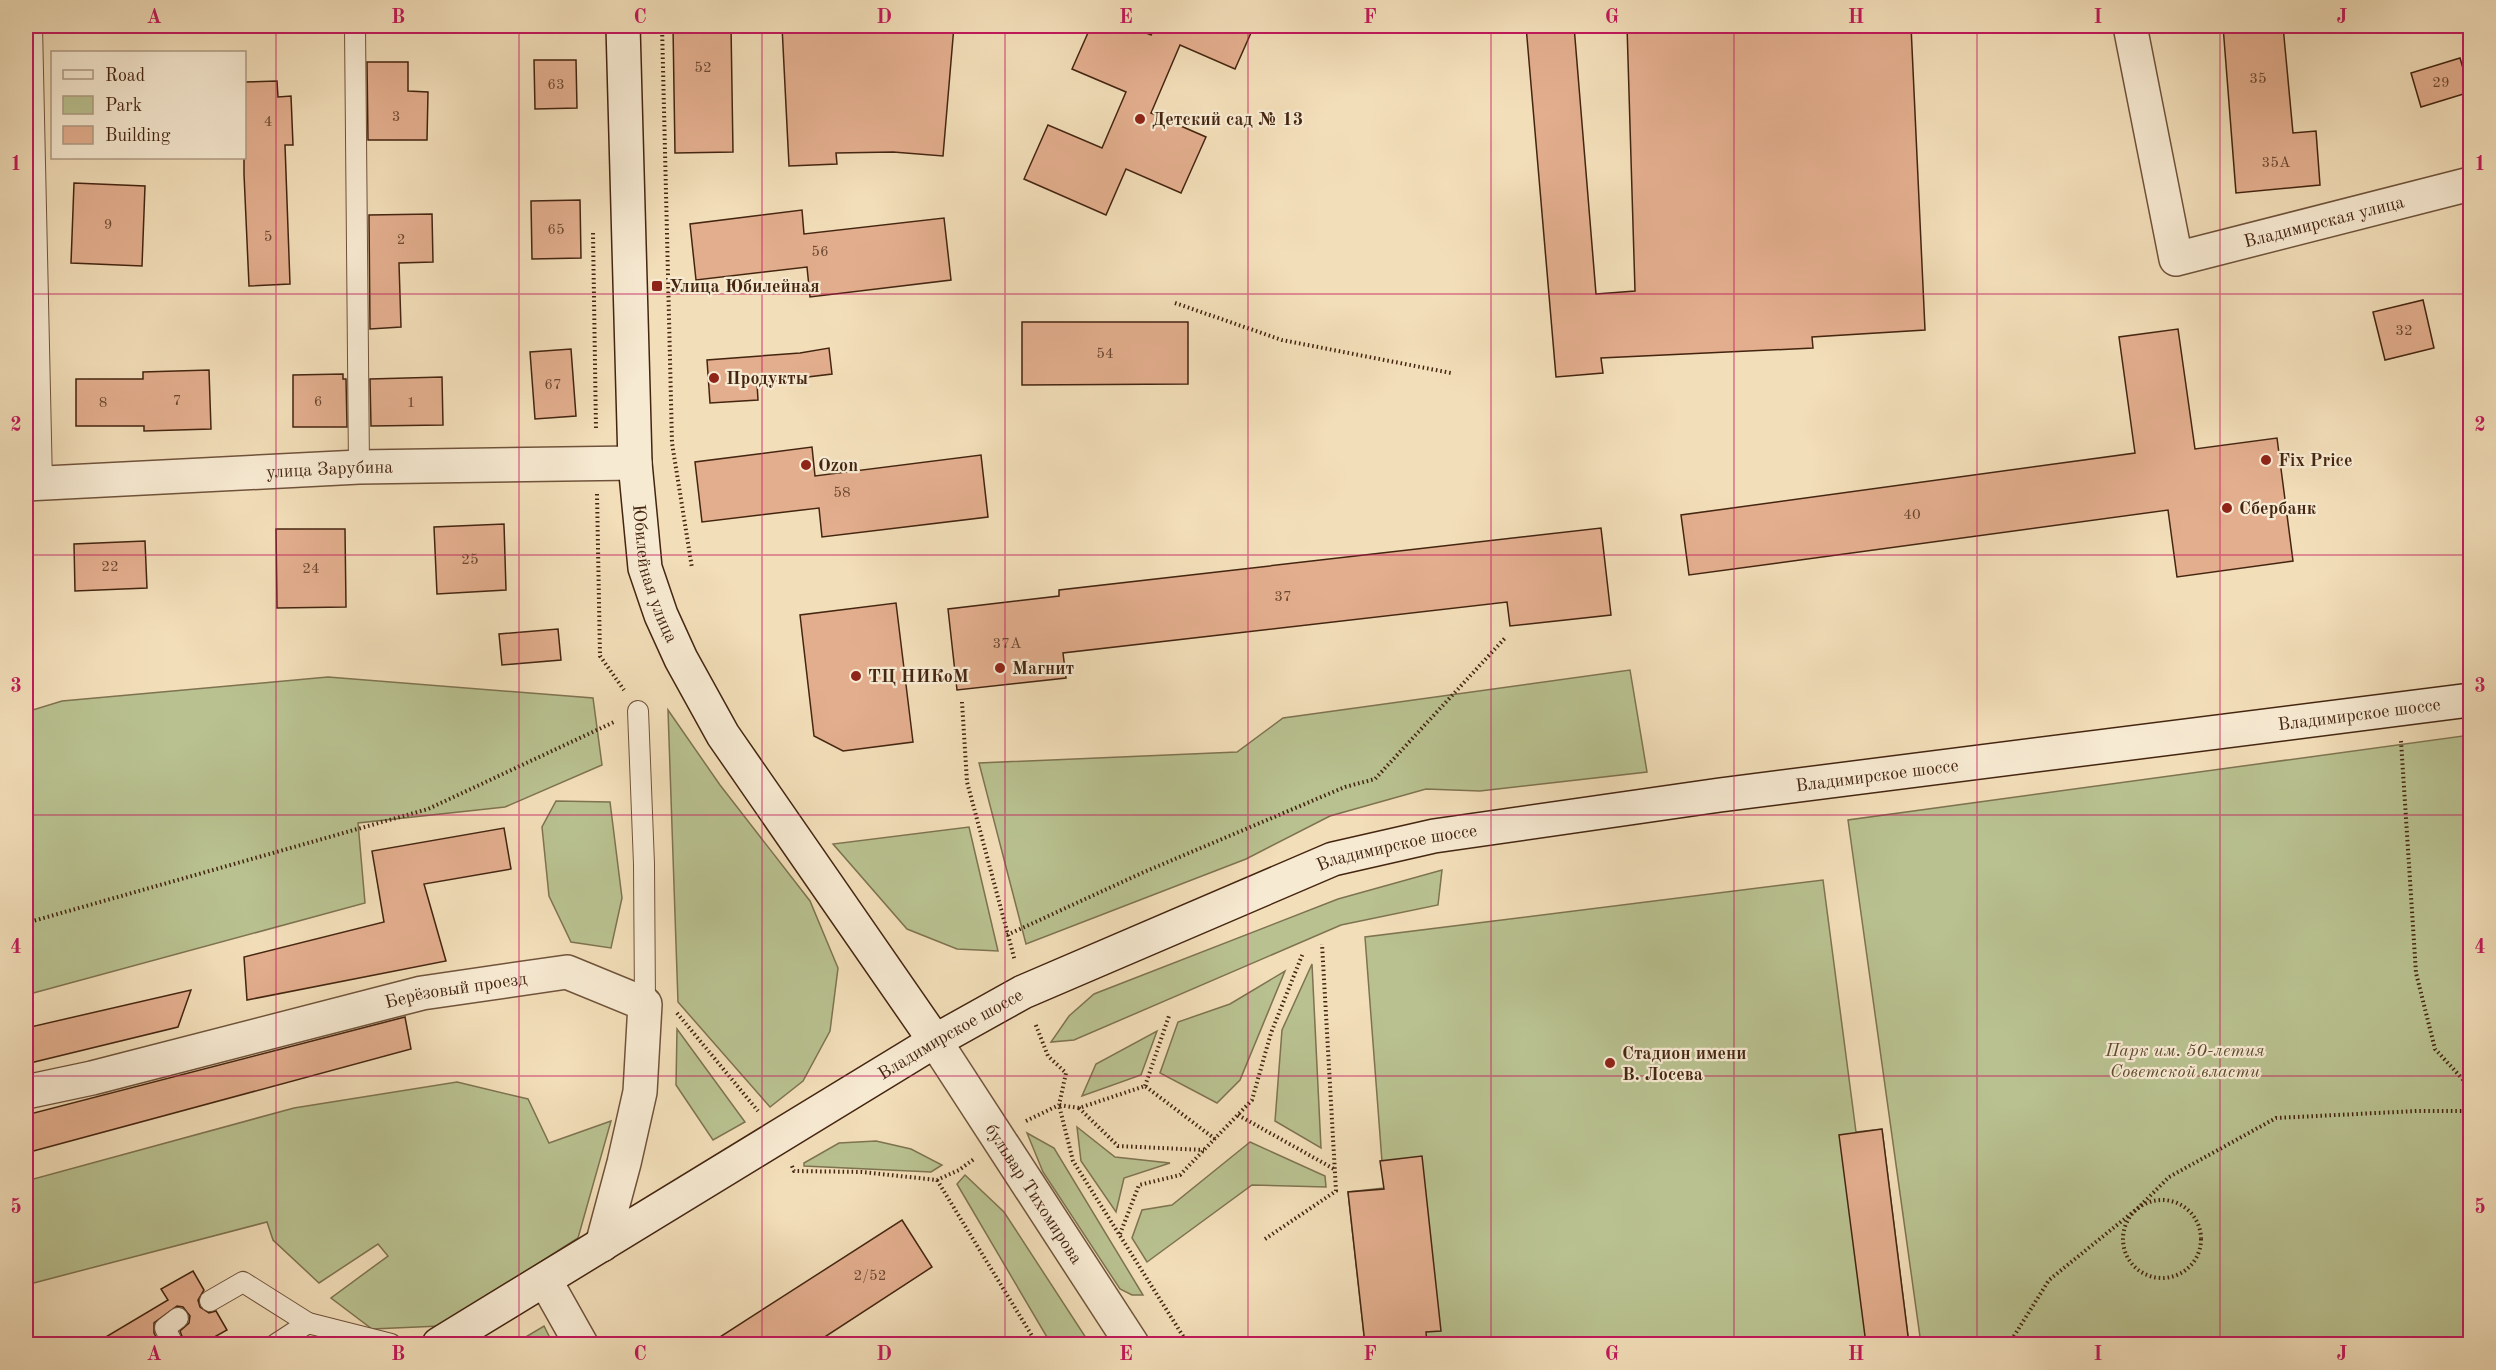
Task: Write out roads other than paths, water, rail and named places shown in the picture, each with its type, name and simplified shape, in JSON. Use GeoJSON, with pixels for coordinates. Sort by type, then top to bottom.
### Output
{"type":"FeatureCollection","features":[{"type":"Feature","properties":{"kind":"main road","name":"Юбилейная улица"},"geometry":{"type":"LineString","coordinates":[[623,26],[635,464],[645,568],[661,615],[681,659],[723,735],[935,1041]]}},
{"type":"Feature","properties":{"kind":"main road","name":"Владимирская улица"},"geometry":{"type":"LineString","coordinates":[[2130,26],[2176,259],[2470,184]]}},
{"type":"Feature","properties":{"kind":"main road","name":"улица Зарубина"},"geometry":{"type":"LineString","coordinates":[[34,484],[359,467],[635,464]]}},
{"type":"Feature","properties":{"kind":"main road","name":"Владимирское шоссе"},"geometry":{"type":"LineString","coordinates":[[439,1344],[935,1041],[1023,992],[1333,860],[1434,836],[1720,795],[2470,700]]}},
{"type":"Feature","properties":{"kind":"main road","name":"Берёзовый проезд"},"geometry":{"type":"LineString","coordinates":[[26,1092],[92,1078],[422,993],[545,975],[567,972],[645,1004]]}},
{"type":"Feature","properties":{"kind":"main road"},"geometry":{"type":"LineString","coordinates":[[602,1245],[640,1092],[645,1004]]}},
{"type":"Feature","properties":{"kind":"main road","name":"бульвар Тихомирова"},"geometry":{"type":"LineString","coordinates":[[935,1041],[1132,1344]]}},
{"type":"Feature","properties":{"kind":"main road"},"geometry":{"type":"LineString","coordinates":[[544,1280],[581,1344]]}},
{"type":"Feature","properties":{"kind":"lane"},"geometry":{"type":"LineString","coordinates":[[32,26],[34,484]]}},
{"type":"Feature","properties":{"kind":"lane"},"geometry":{"type":"LineString","coordinates":[[355,26],[359,467]]}},
{"type":"Feature","properties":{"kind":"lane"},"geometry":{"type":"LineString","coordinates":[[638,711],[644,864],[645,1004]]}},
{"type":"Feature","properties":{"kind":"lane"},"geometry":{"type":"LineString","coordinates":[[210,1301],[243,1282],[308,1323],[391,1344]]}},
{"type":"Feature","properties":{"kind":"lane"},"geometry":{"type":"LineString","coordinates":[[173,1344],[165,1328],[178,1318]]}},
{"type":"Feature","properties":{"kind":"lane"},"geometry":{"type":"LineString","coordinates":[[276,1344],[308,1323]]}},
{"type":"Feature","properties":{"kind":"place","name":"Детский сад № 13"},"geometry":{"type":"Point","coordinates":[1140,119]}},
{"type":"Feature","properties":{"kind":"place","name":"Улица Юбилейная"},"geometry":{"type":"Point","coordinates":[657,286]}},
{"type":"Feature","properties":{"kind":"place","name":"Продукты"},"geometry":{"type":"Point","coordinates":[714,378]}},
{"type":"Feature","properties":{"kind":"place","name":"Fix Price"},"geometry":{"type":"Point","coordinates":[2266,460]}},
{"type":"Feature","properties":{"kind":"place","name":"Ozon"},"geometry":{"type":"Point","coordinates":[806,465]}},
{"type":"Feature","properties":{"kind":"place","name":"Сбербанк"},"geometry":{"type":"Point","coordinates":[2227,508]}},
{"type":"Feature","properties":{"kind":"place","name":"Магнит"},"geometry":{"type":"Point","coordinates":[1000,668]}},
{"type":"Feature","properties":{"kind":"place","name":"ТЦ НИКоМ"},"geometry":{"type":"Point","coordinates":[856,676]}},
{"type":"Feature","properties":{"kind":"place","name":"Стадион имени В. Лосева"},"geometry":{"type":"Point","coordinates":[1610,1063]}},
{"type":"Feature","properties":{"kind":"park label","name":"Парк им. 50-летия Советской власти"},"geometry":{"type":"Point","coordinates":[2185,1060]}}]}
